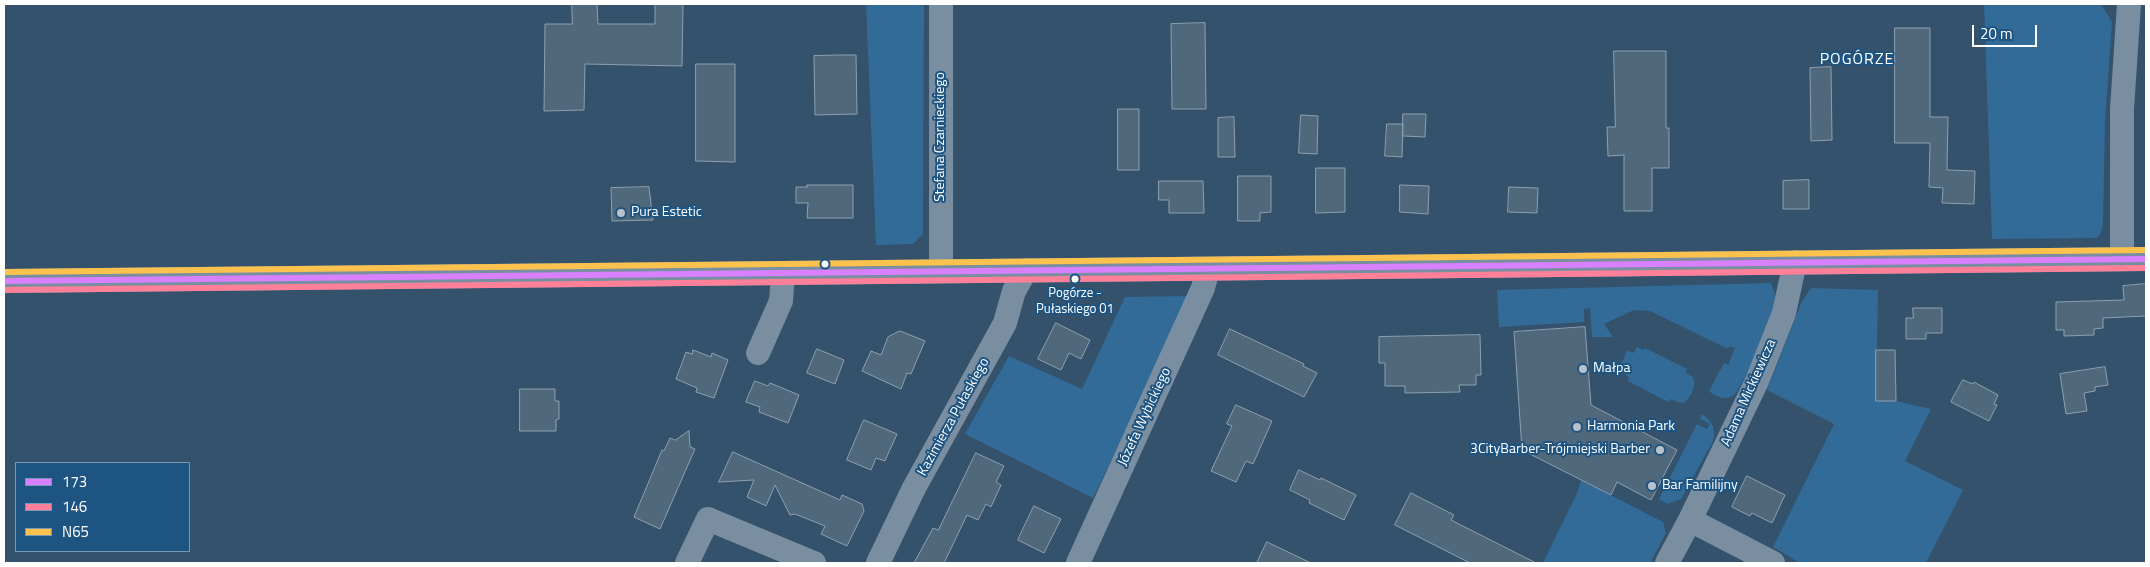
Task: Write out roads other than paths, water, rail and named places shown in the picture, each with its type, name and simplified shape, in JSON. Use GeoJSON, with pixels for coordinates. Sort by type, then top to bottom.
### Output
{"type":"FeatureCollection","features":[{"type":"Feature","properties":{"kind":"street","name":"Stefana Czarnieckiego"},"geometry":{"type":"LineString","coordinates":[[941,271],[942,4]]}},
{"type":"Feature","properties":{"kind":"street"},"geometry":{"type":"LineString","coordinates":[[2122,258],[2122,109],[2129,4]]}},
{"type":"Feature","properties":{"kind":"street"},"geometry":{"type":"LineString","coordinates":[[4,281],[2146,259]]}},
{"type":"Feature","properties":{"kind":"street","name":"Adama Mickiewicza"},"geometry":{"type":"LineString","coordinates":[[1667,563],[1690,520],[1757,381],[1784,313],[1795,262]]}},
{"type":"Feature","properties":{"kind":"street","name":"Józefa Wybickiego"},"geometry":{"type":"LineString","coordinates":[[1078,563],[1203,288],[1208,269]]}},
{"type":"Feature","properties":{"kind":"street","name":"Kazimierza Pułaskiego"},"geometry":{"type":"LineString","coordinates":[[878,563],[914,488],[1005,323],[1014,291],[1026,270]]}},
{"type":"Feature","properties":{"kind":"street"},"geometry":{"type":"LineString","coordinates":[[758,353],[782,302],[783,273]]}},
{"type":"Feature","properties":{"kind":"street"},"geometry":{"type":"LineString","coordinates":[[687,563],[708,519],[814,563]]}},
{"type":"Feature","properties":{"kind":"street"},"geometry":{"type":"LineString","coordinates":[[1690,520],[1773,563]]}},
{"type":"Feature","properties":{"kind":"place","name":"Pura Estetic"},"geometry":{"type":"Point","coordinates":[621,213]}},
{"type":"Feature","properties":{"kind":"place","name":"Pogórze - Pułaskiego 01"},"geometry":{"type":"Point","coordinates":[1075,279]}},
{"type":"Feature","properties":{"kind":"place","name":"Małpa"},"geometry":{"type":"Point","coordinates":[1583,369]}},
{"type":"Feature","properties":{"kind":"place","name":"Harmonia Park"},"geometry":{"type":"Point","coordinates":[1577,427]}},
{"type":"Feature","properties":{"kind":"place","name":"3CityBarber-Trójmiejski Barber"},"geometry":{"type":"Point","coordinates":[1660,450]}},
{"type":"Feature","properties":{"kind":"place","name":"Bar Familijny"},"geometry":{"type":"Point","coordinates":[1652,486]}},
{"type":"Feature","properties":{"kind":"district","name":"POGÓRZE"},"geometry":{"type":"Point","coordinates":[1857,60]}}]}
